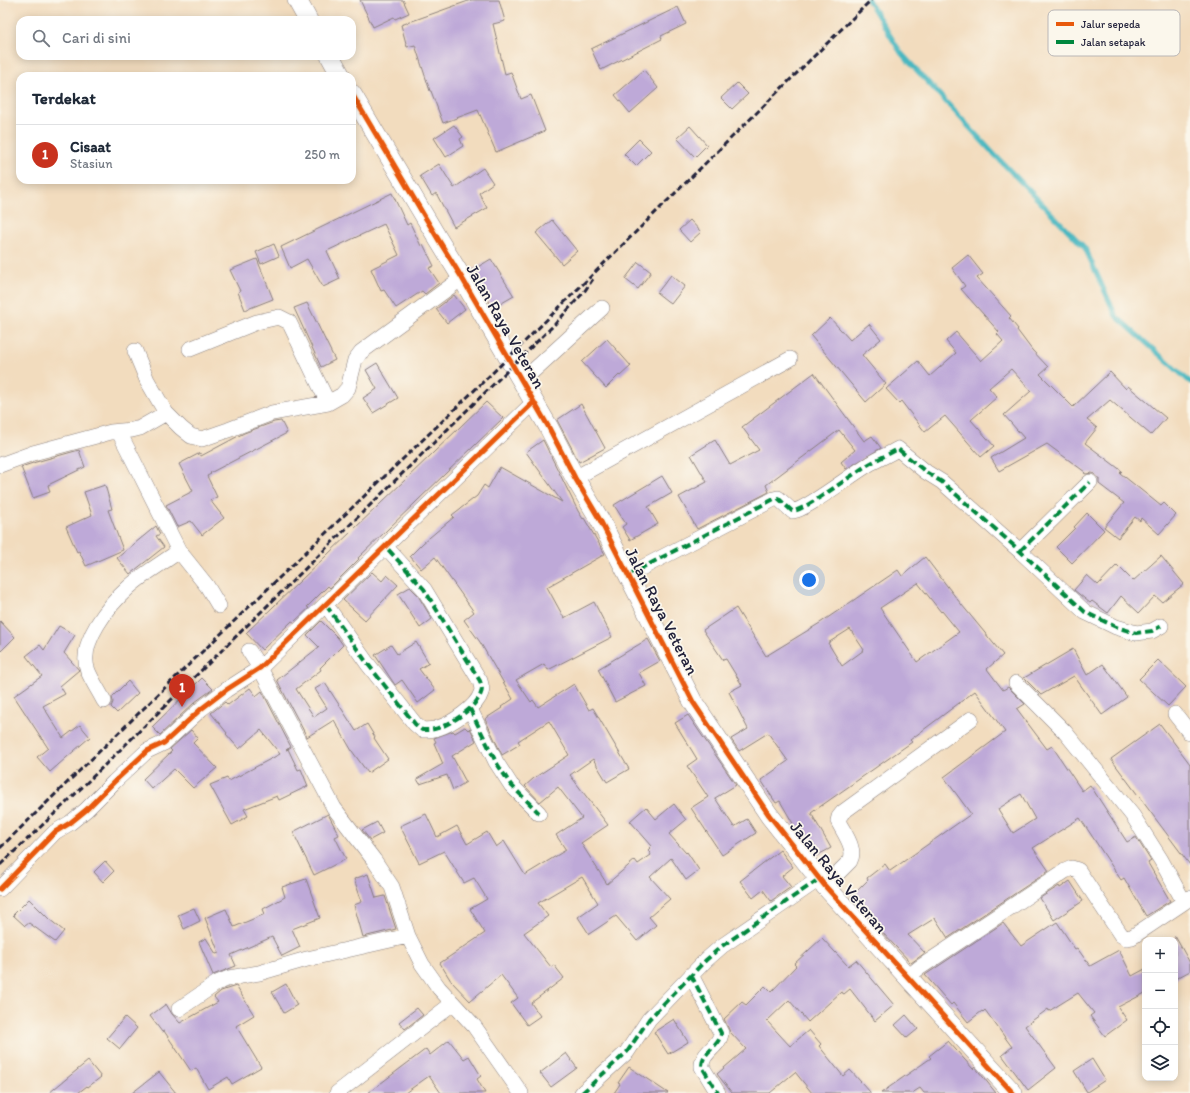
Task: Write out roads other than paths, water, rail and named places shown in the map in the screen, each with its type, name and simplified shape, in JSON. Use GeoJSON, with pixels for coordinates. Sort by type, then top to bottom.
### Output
{"type":"FeatureCollection","features":[{"type":"Feature","properties":{"kind":"street"},"geometry":{"type":"LineString","coordinates":[[297,0],[306,16]]}},
{"type":"Feature","properties":{"kind":"street"},"geometry":{"type":"LineString","coordinates":[[332,60],[339,72]]}},
{"type":"Feature","properties":{"kind":"street","name":"Jalan Raya Veteran"},"geometry":{"type":"LineString","coordinates":[[356,101],[534,402],[575,478],[600,520],[693,702],[769,815],[822,882],[1014,1093]]}},
{"type":"Feature","properties":{"kind":"street"},"geometry":{"type":"LineString","coordinates":[[135,351],[147,380],[166,413],[191,436],[202,439],[272,413],[320,403],[328,403],[342,395],[348,388],[355,360],[361,352],[462,278]]}},
{"type":"Feature","properties":{"kind":"street"},"geometry":{"type":"LineString","coordinates":[[522,381],[602,308]]}},
{"type":"Feature","properties":{"kind":"street"},"geometry":{"type":"LineString","coordinates":[[190,349],[257,322],[279,317],[289,322],[328,403]]}},
{"type":"Feature","properties":{"kind":"street"},"geometry":{"type":"LineString","coordinates":[[575,478],[790,359]]}},
{"type":"Feature","properties":{"kind":"street"},"geometry":{"type":"LineString","coordinates":[[0,888],[55,832],[70,823],[86,810],[147,751],[164,743],[201,709],[226,690],[260,668],[534,402]]}},
{"type":"Feature","properties":{"kind":"street"},"geometry":{"type":"LineString","coordinates":[[0,465],[33,453],[111,432],[140,428],[166,413]]}},
{"type":"Feature","properties":{"kind":"street"},"geometry":{"type":"LineString","coordinates":[[119,432],[179,551],[207,586],[219,606]]}},
{"type":"Feature","properties":{"kind":"street"},"geometry":{"type":"LineString","coordinates":[[628,575],[774,498],[778,498],[792,511],[796,511],[815,501],[876,460],[898,449],[926,472],[942,482],[1020,551],[1085,612],[1136,633],[1152,630],[1161,626]]}},
{"type":"Feature","properties":{"kind":"street"},"geometry":{"type":"LineString","coordinates":[[1020,551],[1090,482]]}},
{"type":"Feature","properties":{"kind":"street"},"geometry":{"type":"LineString","coordinates":[[326,605],[367,663],[415,724],[422,730],[431,730],[440,727],[472,713],[482,691],[480,681],[424,589],[386,546]]}},
{"type":"Feature","properties":{"kind":"street"},"geometry":{"type":"LineString","coordinates":[[104,701],[88,671],[86,660],[88,644],[98,623],[112,604],[129,586],[179,551]]}},
{"type":"Feature","properties":{"kind":"street"},"geometry":{"type":"LineString","coordinates":[[249,651],[260,668],[334,808],[374,860],[392,887],[408,936],[422,964],[439,988],[474,1026],[521,1093]]}},
{"type":"Feature","properties":{"kind":"street"},"geometry":{"type":"LineString","coordinates":[[908,977],[919,968],[1051,880],[1072,868],[1078,870],[1121,935],[1126,938],[1132,937],[1187,900],[1133,816],[1065,732],[1016,683]]}},
{"type":"Feature","properties":{"kind":"street"},"geometry":{"type":"LineString","coordinates":[[472,713],[496,762],[511,785],[539,813]]}},
{"type":"Feature","properties":{"kind":"street"},"geometry":{"type":"LineString","coordinates":[[1175,714],[1190,733]]}},
{"type":"Feature","properties":{"kind":"street"},"geometry":{"type":"LineString","coordinates":[[582,1093],[627,1052],[649,1019],[691,975],[722,946],[822,882],[850,861],[853,856],[852,850],[838,821],[843,812],[971,719]]}},
{"type":"Feature","properties":{"kind":"street"},"geometry":{"type":"LineString","coordinates":[[179,1009],[217,983],[229,978],[259,973],[308,959],[408,936]]}},
{"type":"Feature","properties":{"kind":"street"},"geometry":{"type":"LineString","coordinates":[[691,975],[721,1033],[719,1040],[703,1058],[701,1063],[718,1093]]}},
{"type":"Feature","properties":{"kind":"street"},"geometry":{"type":"LineString","coordinates":[[337,1093],[453,1003]]}},
{"type":"Feature","properties":{"kind":"waterway"},"geometry":{"type":"LineString","coordinates":[[868,0],[901,53],[992,152],[1085,248],[1116,316],[1190,382]]}},
{"type":"Feature","properties":{"kind":"railway"},"geometry":{"type":"LineString","coordinates":[[0,848],[509,357],[871,0]]}},
{"type":"Feature","properties":{"kind":"railway"},"geometry":{"type":"LineString","coordinates":[[0,865],[68,801],[555,324],[584,292],[593,279]]}},
{"type":"Feature","properties":{"kind":"place","name":"Cisaat"},"geometry":{"type":"Point","coordinates":[182,707]}}]}
